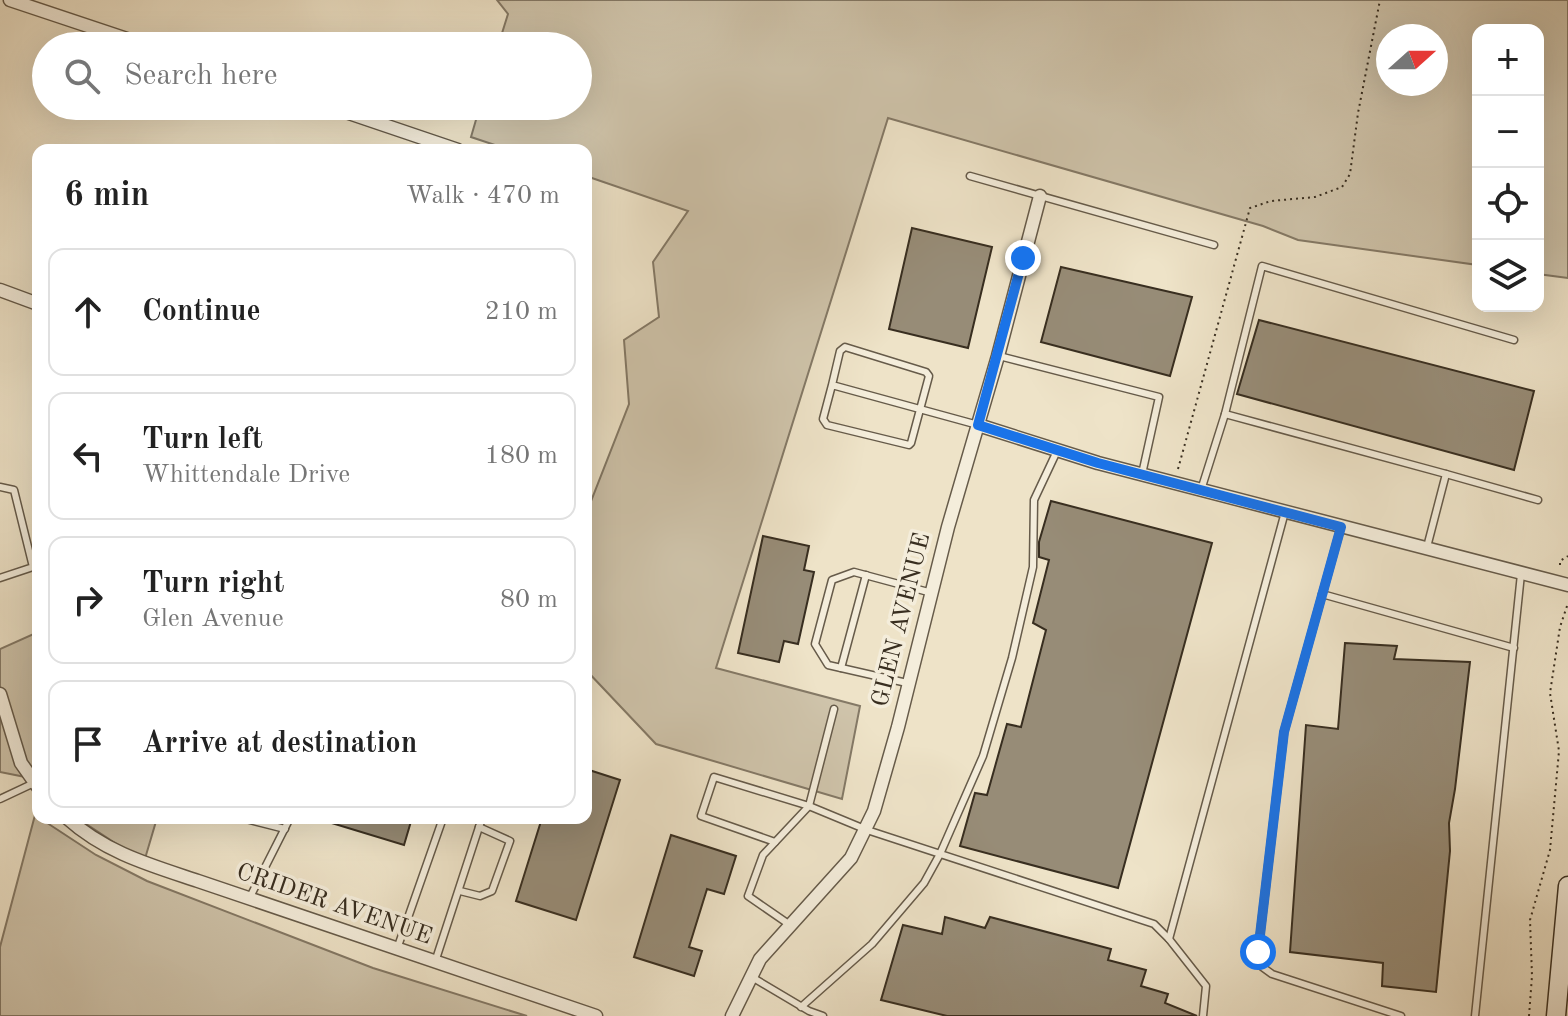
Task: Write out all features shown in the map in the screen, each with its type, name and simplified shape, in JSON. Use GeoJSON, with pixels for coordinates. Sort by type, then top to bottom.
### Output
{"type":"FeatureCollection","features":[{"type":"Feature","properties":{"kind":"main road"},"geometry":{"type":"LineString","coordinates":[[1556,1016],[1568,886]]}},
{"type":"Feature","properties":{"kind":"street"},"geometry":{"type":"LineString","coordinates":[[10,0],[106,32]]}},
{"type":"Feature","properties":{"kind":"street"},"geometry":{"type":"LineString","coordinates":[[369,120],[440,144]]}},
{"type":"Feature","properties":{"kind":"street","name":"GLEN AVENUE"},"geometry":{"type":"LineString","coordinates":[[732,1016],[760,959],[835,879],[867,830],[883,784],[1040,196]]}},
{"type":"Feature","properties":{"kind":"street"},"geometry":{"type":"LineString","coordinates":[[0,290],[32,302]]}},
{"type":"Feature","properties":{"kind":"street"},"geometry":{"type":"LineString","coordinates":[[978,425],[1057,451],[1174,483],[1568,585]]}},
{"type":"Feature","properties":{"kind":"street"},"geometry":{"type":"LineString","coordinates":[[0,694],[21,763],[32,779]]}},
{"type":"Feature","properties":{"kind":"street","name":"CRIDER AVENUE"},"geometry":{"type":"LineString","coordinates":[[74,824],[115,852],[145,865],[596,1016]]}},
{"type":"Feature","properties":{"kind":"lane"},"geometry":{"type":"LineString","coordinates":[[970,176],[1214,245]]}},
{"type":"Feature","properties":{"kind":"lane"},"geometry":{"type":"LineString","coordinates":[[1201,490],[1225,414],[1262,266],[1514,340]]}},
{"type":"Feature","properties":{"kind":"lane"},"geometry":{"type":"LineString","coordinates":[[845,347],[926,372],[929,376],[909,445],[825,423],[823,419],[832,385],[840,351],[845,347]]}},
{"type":"Feature","properties":{"kind":"lane"},"geometry":{"type":"LineString","coordinates":[[998,356],[1159,397],[1142,474]]}},
{"type":"Feature","properties":{"kind":"lane"},"geometry":{"type":"LineString","coordinates":[[832,385],[978,425]]}},
{"type":"Feature","properties":{"kind":"lane"},"geometry":{"type":"LineString","coordinates":[[1225,414],[1538,500]]}},
{"type":"Feature","properties":{"kind":"lane"},"geometry":{"type":"LineString","coordinates":[[801,1007],[872,944],[924,883],[940,854],[983,756],[1012,658],[1033,567],[1034,500],[1057,451]]}},
{"type":"Feature","properties":{"kind":"lane"},"geometry":{"type":"LineString","coordinates":[[1426,549],[1446,474]]}},
{"type":"Feature","properties":{"kind":"lane"},"geometry":{"type":"LineString","coordinates":[[0,487],[14,490],[32,563]]}},
{"type":"Feature","properties":{"kind":"lane"},"geometry":{"type":"LineString","coordinates":[[1169,939],[1285,512]]}},
{"type":"Feature","properties":{"kind":"lane"},"geometry":{"type":"LineString","coordinates":[[1341,527],[1284,732],[1258,952],[1261,966],[1272,974],[1401,1016]]}},
{"type":"Feature","properties":{"kind":"lane"},"geometry":{"type":"LineString","coordinates":[[0,578],[32,567]]}},
{"type":"Feature","properties":{"kind":"lane"},"geometry":{"type":"LineString","coordinates":[[909,684],[828,665],[815,644],[832,580],[854,572],[932,593]]}},
{"type":"Feature","properties":{"kind":"lane"},"geometry":{"type":"LineString","coordinates":[[1475,1016],[1521,574]]}},
{"type":"Feature","properties":{"kind":"lane"},"geometry":{"type":"LineString","coordinates":[[841,668],[866,575]]}},
{"type":"Feature","properties":{"kind":"lane"},"geometry":{"type":"LineString","coordinates":[[1322,594],[1514,648]]}},
{"type":"Feature","properties":{"kind":"lane"},"geometry":{"type":"LineString","coordinates":[[790,925],[748,896],[763,855],[809,806],[834,709]]}},
{"type":"Feature","properties":{"kind":"lane"},"geometry":{"type":"LineString","coordinates":[[775,842],[701,816],[714,777],[809,806],[867,830],[1154,924],[1206,986],[1203,1016]]}},
{"type":"Feature","properties":{"kind":"lane"},"geometry":{"type":"LineString","coordinates":[[0,799],[32,787]]}},
{"type":"Feature","properties":{"kind":"lane"},"geometry":{"type":"LineString","coordinates":[[265,824],[285,829]]}},
{"type":"Feature","properties":{"kind":"lane"},"geometry":{"type":"LineString","coordinates":[[249,899],[287,824]]}},
{"type":"Feature","properties":{"kind":"lane"},"geometry":{"type":"LineString","coordinates":[[397,949],[441,824]]}},
{"type":"Feature","properties":{"kind":"lane"},"geometry":{"type":"LineString","coordinates":[[435,962],[480,824]]}},
{"type":"Feature","properties":{"kind":"lane"},"geometry":{"type":"LineString","coordinates":[[460,891],[480,896],[492,891],[510,841],[479,827]]}},
{"type":"Feature","properties":{"kind":"lane"},"geometry":{"type":"LineString","coordinates":[[750,976],[801,1007],[823,1016]]}},
{"type":"Feature","properties":{"kind":"path"},"geometry":{"type":"LineString","coordinates":[[1174,483],[1250,208],[1334,191],[1342,187],[1350,174],[1380,0]]}},
{"type":"Feature","properties":{"kind":"path"},"geometry":{"type":"LineString","coordinates":[[1560,565],[1560,561],[1568,556]]}},
{"type":"Feature","properties":{"kind":"path"},"geometry":{"type":"LineString","coordinates":[[1529,1016],[1532,976],[1530,920],[1550,850],[1559,751],[1550,693],[1560,627],[1568,603]]}},
{"type":"Feature","properties":{"kind":"shaded area"},"geometry":{"type":"Polygon","coordinates":[[[497,0],[1568,0],[1568,278],[1544,275],[1544,24],[1472,24],[1472,264],[1298,240],[1263,226],[888,118],[716,668],[860,706],[842,799],[656,744],[592,676],[592,499],[629,404],[624,340],[659,317],[653,262],[688,211],[592,178],[592,144],[492,144],[471,137],[476,120],[592,120],[592,32],[502,32],[508,14],[497,0]]]}},
{"type":"Feature","properties":{"kind":"shaded area"},"geometry":{"type":"Polygon","coordinates":[[[32,635],[32,778],[0,772],[0,649],[32,635]]]}},
{"type":"Feature","properties":{"kind":"shaded area"},"geometry":{"type":"Polygon","coordinates":[[[33,824],[49,824],[96,855],[147,881],[373,968],[527,1016],[0,1016],[0,947],[33,824]]]}},
{"type":"Feature","properties":{"kind":"shaded area"},"geometry":{"type":"Polygon","coordinates":[[[86,824],[155,824],[144,862],[86,824]]]}},
{"type":"Feature","properties":{"kind":"building"},"geometry":{"type":"Polygon","coordinates":[[[912,228],[992,247],[968,348],[889,329],[912,228]]]}},
{"type":"Feature","properties":{"kind":"building"},"geometry":{"type":"Polygon","coordinates":[[[1061,267],[1192,297],[1170,376],[1041,342],[1061,267]]]}},
{"type":"Feature","properties":{"kind":"building"},"geometry":{"type":"Polygon","coordinates":[[[1259,320],[1534,391],[1514,470],[1237,394],[1259,320]]]}},
{"type":"Feature","properties":{"kind":"building"},"geometry":{"type":"Polygon","coordinates":[[[1051,501],[1212,543],[1118,888],[960,846],[975,793],[987,795],[1007,724],[1021,727],[1046,630],[1033,623],[1049,560],[1039,557],[1039,542],[1051,501]]]}},
{"type":"Feature","properties":{"kind":"building"},"geometry":{"type":"Polygon","coordinates":[[[763,536],[809,546],[804,570],[814,572],[798,644],[784,641],[779,662],[738,653],[763,536]]]}},
{"type":"Feature","properties":{"kind":"building"},"geometry":{"type":"Polygon","coordinates":[[[1345,643],[1397,646],[1394,659],[1470,662],[1449,823],[1450,851],[1436,992],[1382,986],[1383,963],[1290,952],[1306,725],[1338,729],[1345,643]]]}},
{"type":"Feature","properties":{"kind":"building"},"geometry":{"type":"Polygon","coordinates":[[[592,771],[620,780],[576,920],[516,901],[540,824],[592,824],[592,771]]]}},
{"type":"Feature","properties":{"kind":"building"},"geometry":{"type":"Polygon","coordinates":[[[335,824],[410,824],[404,845],[335,824]]]}},
{"type":"Feature","properties":{"kind":"building"},"geometry":{"type":"Polygon","coordinates":[[[671,835],[736,856],[724,894],[707,889],[689,947],[702,951],[694,976],[634,957],[671,835]]]}},
{"type":"Feature","properties":{"kind":"building"},"geometry":{"type":"Polygon","coordinates":[[[945,917],[985,928],[990,917],[1111,949],[1108,960],[1146,970],[1141,986],[1168,994],[1165,1003],[1197,1016],[947,1016],[881,1000],[903,925],[942,934],[945,917]]]}},
{"type":"Feature","properties":{"kind":"route"},"geometry":{"type":"LineString","coordinates":[[1023,258],[978,425],[1098,463],[1341,527],[1284,732],[1258,952]]}}]}
